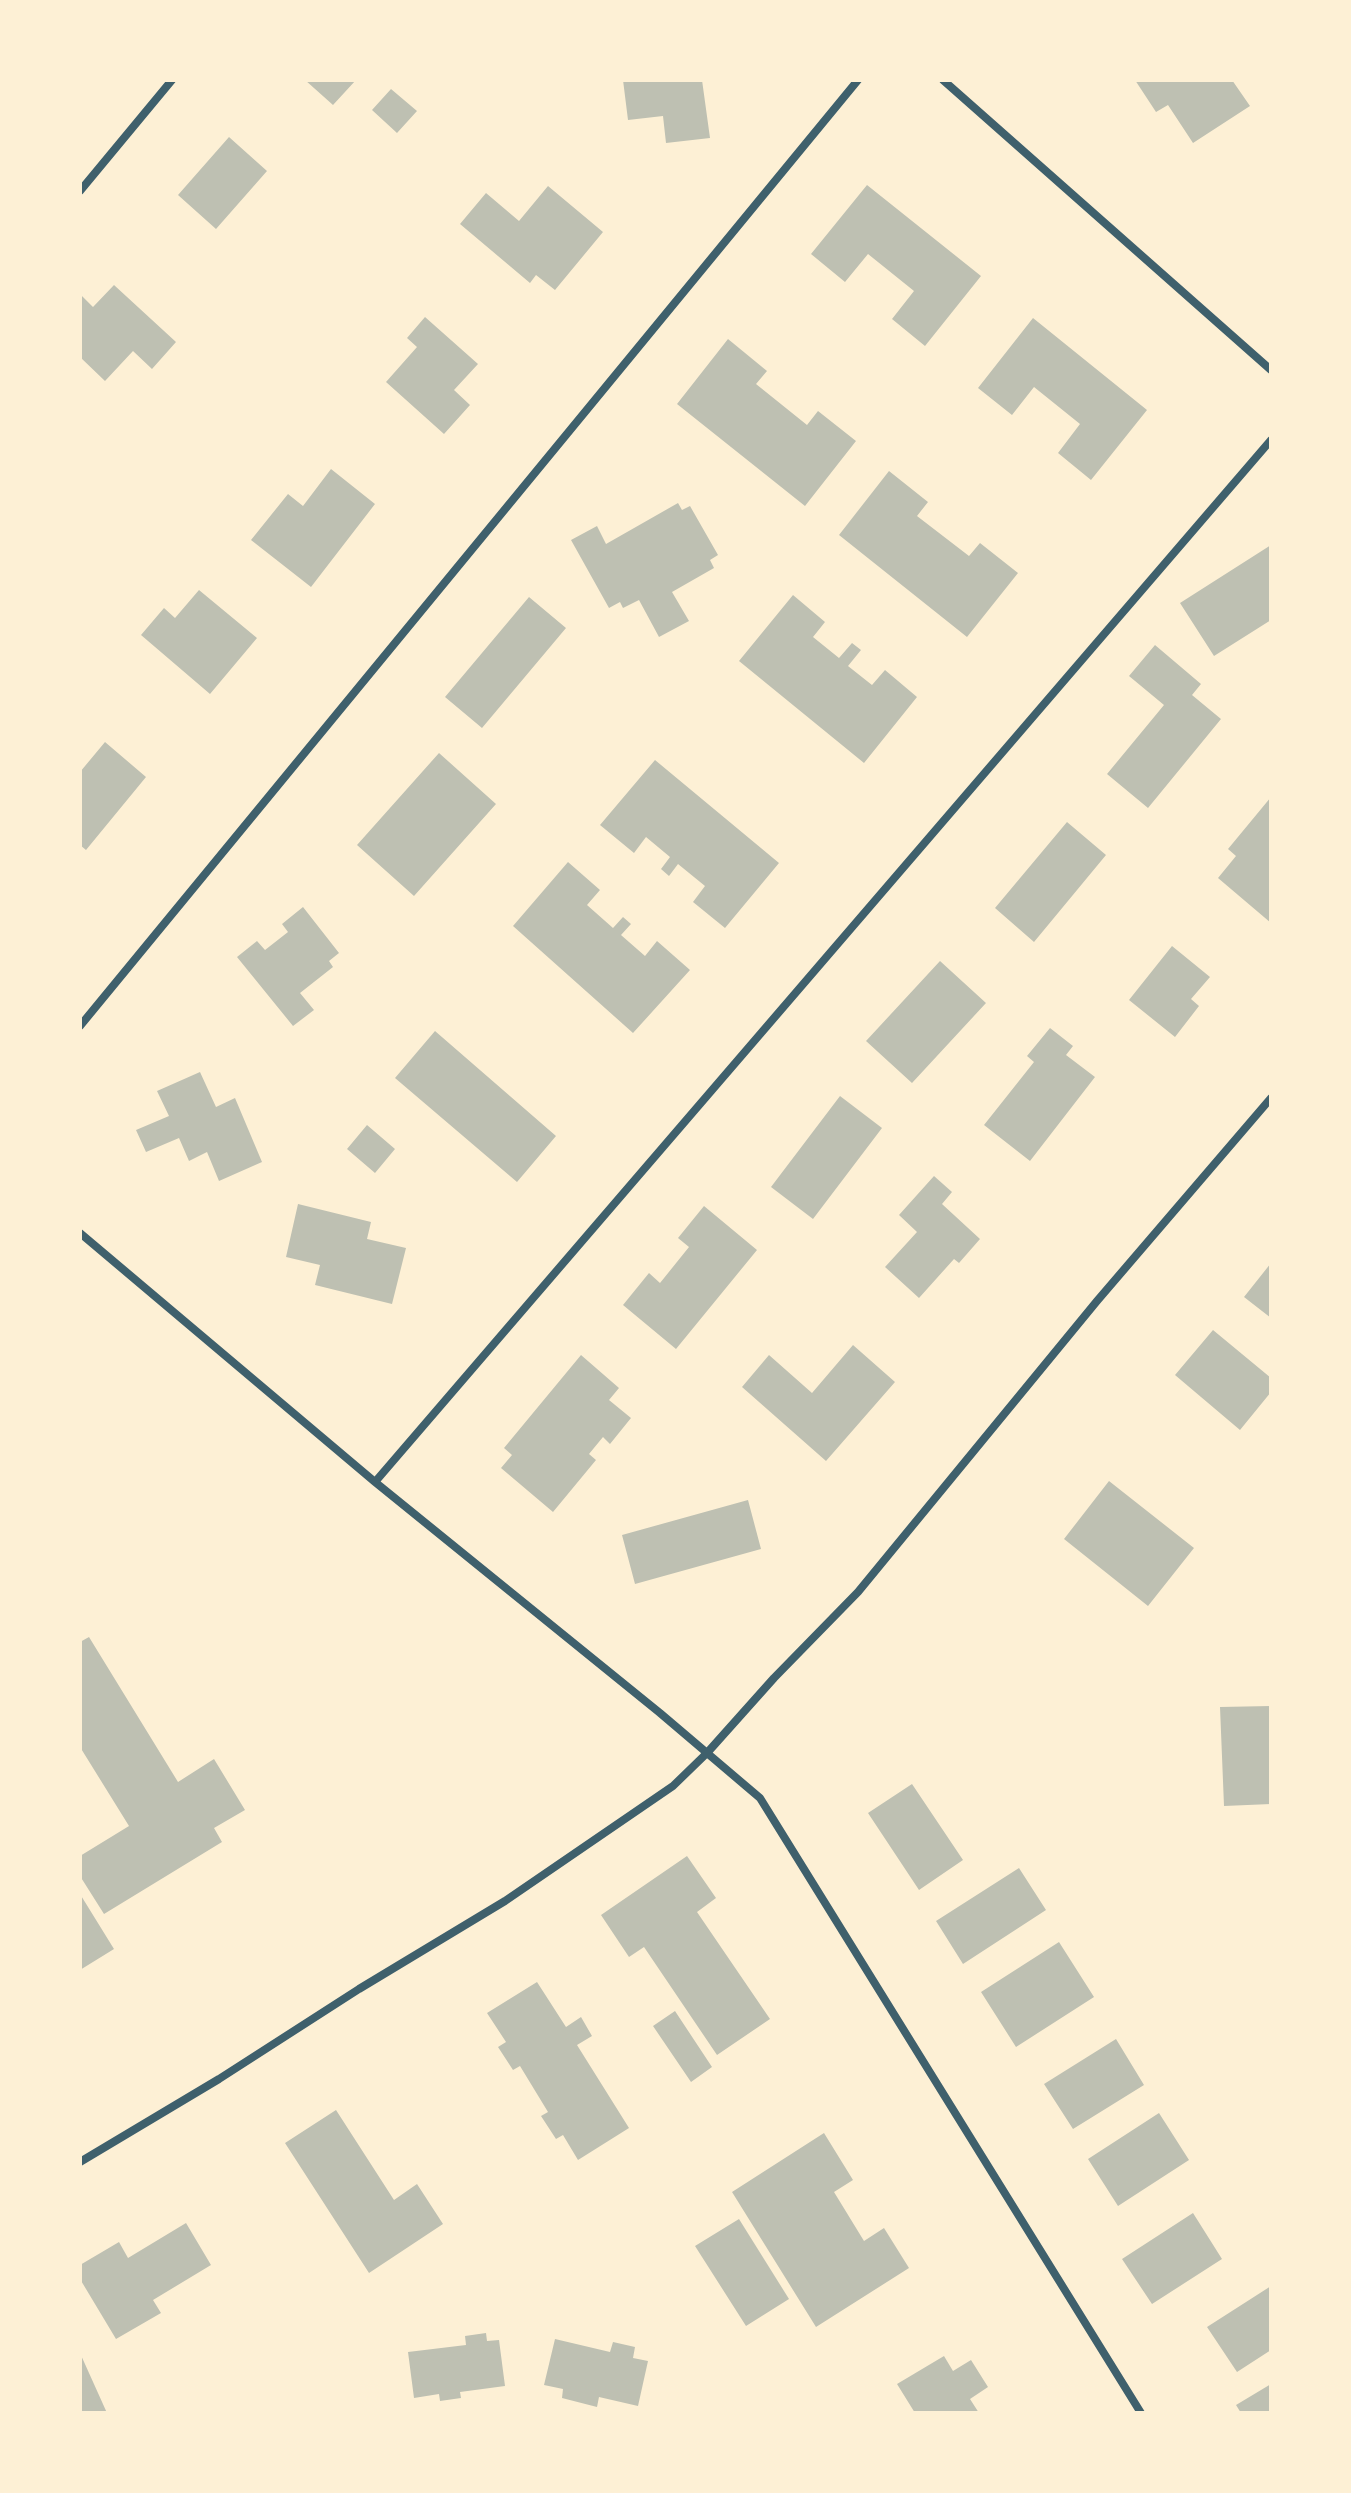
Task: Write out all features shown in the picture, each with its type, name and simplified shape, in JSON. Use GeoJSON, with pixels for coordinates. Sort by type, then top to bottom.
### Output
{"type":"FeatureCollection","features":[{"type":"Feature","properties":{"kind":"street"},"geometry":{"type":"LineString","coordinates":[[80,191],[172,80]]}},
{"type":"Feature","properties":{"kind":"street"},"geometry":{"type":"LineString","coordinates":[[80,1026],[858,80]]}},
{"type":"Feature","properties":{"kind":"street"},"geometry":{"type":"LineString","coordinates":[[943,80],[1271,370]]}},
{"type":"Feature","properties":{"kind":"street"},"geometry":{"type":"LineString","coordinates":[[375,1482],[1271,440]]}},
{"type":"Feature","properties":{"kind":"street"},"geometry":{"type":"LineString","coordinates":[[80,2162],[505,1901],[673,1786],[858,1592],[1097,1301],[1271,1098]]}},
{"type":"Feature","properties":{"kind":"street"},"geometry":{"type":"LineString","coordinates":[[80,1233],[375,1482],[760,1798],[1141,2413]]}},
{"type":"Feature","properties":{"kind":"building"},"geometry":{"type":"Polygon","coordinates":[[[305,80],[356,80],[333,105],[305,80]]]}},
{"type":"Feature","properties":{"kind":"building"},"geometry":{"type":"Polygon","coordinates":[[[623,80],[702,80],[710,138],[666,143],[663,116],[628,120],[623,80]]]}},
{"type":"Feature","properties":{"kind":"building"},"geometry":{"type":"Polygon","coordinates":[[[1135,80],[1232,80],[1250,106],[1193,143],[1168,105],[1156,112],[1135,80]]]}},
{"type":"Feature","properties":{"kind":"building"},"geometry":{"type":"Polygon","coordinates":[[[391,89],[417,111],[397,133],[372,110],[391,89]]]}},
{"type":"Feature","properties":{"kind":"building"},"geometry":{"type":"Polygon","coordinates":[[[229,137],[267,171],[216,229],[178,195],[229,137]]]}},
{"type":"Feature","properties":{"kind":"building"},"geometry":{"type":"Polygon","coordinates":[[[867,185],[981,276],[925,346],[892,319],[914,291],[868,254],[845,282],[811,254],[867,185]]]}},
{"type":"Feature","properties":{"kind":"building"},"geometry":{"type":"Polygon","coordinates":[[[548,186],[603,232],[555,290],[536,275],[530,283],[460,224],[486,193],[519,221],[548,186]]]}},
{"type":"Feature","properties":{"kind":"building"},"geometry":{"type":"Polygon","coordinates":[[[114,285],[176,342],[152,369],[133,351],[105,381],[80,357],[80,294],[93,307],[114,285]]]}},
{"type":"Feature","properties":{"kind":"building"},"geometry":{"type":"Polygon","coordinates":[[[425,317],[478,364],[454,390],[470,405],[444,434],[386,382],[417,347],[407,338],[425,317]]]}},
{"type":"Feature","properties":{"kind":"building"},"geometry":{"type":"Polygon","coordinates":[[[1033,318],[1147,410],[1091,480],[1058,453],[1080,424],[1034,387],[1012,415],[978,388],[1033,318]]]}},
{"type":"Feature","properties":{"kind":"building"},"geometry":{"type":"Polygon","coordinates":[[[728,339],[767,371],[756,384],[807,425],[818,411],[856,441],[805,506],[677,404],[728,339]]]}},
{"type":"Feature","properties":{"kind":"building"},"geometry":{"type":"Polygon","coordinates":[[[331,469],[375,504],[311,587],[251,540],[288,494],[303,506],[331,469]]]}},
{"type":"Feature","properties":{"kind":"building"},"geometry":{"type":"Polygon","coordinates":[[[889,471],[928,502],[917,516],[969,556],[980,543],[1018,573],[967,637],[839,535],[889,471]]]}},
{"type":"Feature","properties":{"kind":"building"},"geometry":{"type":"Polygon","coordinates":[[[678,503],[682,510],[690,506],[718,555],[710,560],[714,568],[672,592],[689,621],[659,637],[639,600],[623,608],[620,602],[609,608],[571,540],[597,526],[606,544],[678,503]]]}},
{"type":"Feature","properties":{"kind":"building"},"geometry":{"type":"Polygon","coordinates":[[[1271,545],[1271,620],[1214,656],[1180,603],[1271,545]]]}},
{"type":"Feature","properties":{"kind":"building"},"geometry":{"type":"Polygon","coordinates":[[[199,590],[257,638],[210,694],[141,635],[164,608],[175,618],[199,590]]]}},
{"type":"Feature","properties":{"kind":"building"},"geometry":{"type":"Polygon","coordinates":[[[793,595],[825,622],[813,637],[839,658],[852,643],[861,650],[848,666],[872,685],[885,670],[917,697],[864,763],[739,661],[793,595]]]}},
{"type":"Feature","properties":{"kind":"building"},"geometry":{"type":"Polygon","coordinates":[[[529,597],[566,628],[482,728],[445,697],[529,597]]]}},
{"type":"Feature","properties":{"kind":"building"},"geometry":{"type":"Polygon","coordinates":[[[1155,645],[1201,684],[1192,695],[1221,719],[1148,808],[1107,774],[1164,705],[1129,676],[1155,645]]]}},
{"type":"Feature","properties":{"kind":"building"},"geometry":{"type":"Polygon","coordinates":[[[105,742],[146,777],[86,850],[80,845],[80,772],[105,742]]]}},
{"type":"Feature","properties":{"kind":"building"},"geometry":{"type":"Polygon","coordinates":[[[439,753],[496,804],[414,896],[357,845],[439,753]]]}},
{"type":"Feature","properties":{"kind":"building"},"geometry":{"type":"Polygon","coordinates":[[[655,760],[779,863],[725,928],[693,902],[705,886],[678,864],[669,876],[661,869],[670,857],[646,837],[634,853],[600,825],[655,760]]]}},
{"type":"Feature","properties":{"kind":"building"},"geometry":{"type":"Polygon","coordinates":[[[1271,797],[1271,923],[1218,878],[1236,856],[1228,849],[1271,797]]]}},
{"type":"Feature","properties":{"kind":"building"},"geometry":{"type":"Polygon","coordinates":[[[1067,822],[1106,855],[1034,942],[995,908],[1067,822]]]}},
{"type":"Feature","properties":{"kind":"building"},"geometry":{"type":"Polygon","coordinates":[[[568,862],[600,890],[587,905],[613,928],[623,917],[631,924],[621,935],[645,956],[657,941],[690,970],[633,1033],[513,926],[568,862]]]}},
{"type":"Feature","properties":{"kind":"building"},"geometry":{"type":"Polygon","coordinates":[[[303,907],[339,953],[329,961],[333,967],[300,993],[314,1010],[293,1026],[237,957],[257,941],[265,950],[288,932],[282,924],[303,907]]]}},
{"type":"Feature","properties":{"kind":"building"},"geometry":{"type":"Polygon","coordinates":[[[1172,946],[1210,977],[1191,999],[1199,1006],[1175,1037],[1129,1000],[1172,946]]]}},
{"type":"Feature","properties":{"kind":"building"},"geometry":{"type":"Polygon","coordinates":[[[940,961],[986,1003],[912,1083],[866,1041],[940,961]]]}},
{"type":"Feature","properties":{"kind":"building"},"geometry":{"type":"Polygon","coordinates":[[[1050,1028],[1073,1046],[1066,1055],[1095,1077],[1030,1161],[984,1125],[1034,1062],[1027,1056],[1050,1028]]]}},
{"type":"Feature","properties":{"kind":"building"},"geometry":{"type":"Polygon","coordinates":[[[435,1031],[556,1136],[517,1182],[395,1078],[435,1031]]]}},
{"type":"Feature","properties":{"kind":"building"},"geometry":{"type":"Polygon","coordinates":[[[200,1072],[216,1107],[235,1098],[262,1162],[219,1181],[207,1152],[189,1161],[179,1138],[146,1152],[136,1130],[169,1116],[157,1091],[200,1072]]]}},
{"type":"Feature","properties":{"kind":"building"},"geometry":{"type":"Polygon","coordinates":[[[840,1096],[882,1128],[813,1219],[771,1187],[840,1096]]]}},
{"type":"Feature","properties":{"kind":"building"},"geometry":{"type":"Polygon","coordinates":[[[367,1125],[395,1149],[375,1173],[347,1149],[367,1125]]]}},
{"type":"Feature","properties":{"kind":"building"},"geometry":{"type":"Polygon","coordinates":[[[934,1176],[952,1192],[942,1204],[980,1239],[959,1263],[954,1259],[919,1298],[885,1267],[917,1232],[899,1215],[934,1176]]]}},
{"type":"Feature","properties":{"kind":"building"},"geometry":{"type":"Polygon","coordinates":[[[298,1204],[371,1222],[367,1239],[406,1248],[392,1304],[315,1285],[320,1265],[286,1257],[298,1204]]]}},
{"type":"Feature","properties":{"kind":"building"},"geometry":{"type":"Polygon","coordinates":[[[704,1206],[757,1250],[676,1349],[623,1305],[649,1273],[660,1283],[689,1247],[678,1238],[704,1206]]]}},
{"type":"Feature","properties":{"kind":"building"},"geometry":{"type":"Polygon","coordinates":[[[1271,1263],[1271,1318],[1244,1297],[1271,1263]]]}},
{"type":"Feature","properties":{"kind":"building"},"geometry":{"type":"Polygon","coordinates":[[[1213,1330],[1271,1378],[1271,1392],[1240,1430],[1175,1375],[1213,1330]]]}},
{"type":"Feature","properties":{"kind":"building"},"geometry":{"type":"Polygon","coordinates":[[[853,1345],[895,1382],[826,1461],[742,1387],[769,1355],[812,1393],[853,1345]]]}},
{"type":"Feature","properties":{"kind":"building"},"geometry":{"type":"Polygon","coordinates":[[[581,1355],[619,1388],[609,1400],[631,1418],[610,1444],[603,1437],[589,1454],[596,1460],[553,1512],[501,1468],[512,1455],[504,1448],[581,1355]]]}},
{"type":"Feature","properties":{"kind":"building"},"geometry":{"type":"Polygon","coordinates":[[[1109,1481],[1194,1548],[1148,1606],[1064,1539],[1109,1481]]]}},
{"type":"Feature","properties":{"kind":"building"},"geometry":{"type":"Polygon","coordinates":[[[748,1500],[761,1549],[635,1584],[622,1535],[748,1500]]]}},
{"type":"Feature","properties":{"kind":"building"},"geometry":{"type":"Polygon","coordinates":[[[89,1637],[178,1782],[214,1759],[245,1810],[214,1828],[222,1842],[104,1914],[80,1876],[80,1856],[129,1826],[80,1747],[80,1642],[89,1637]]]}},
{"type":"Feature","properties":{"kind":"building"},"geometry":{"type":"Polygon","coordinates":[[[1271,1706],[1271,1804],[1224,1806],[1220,1707],[1271,1706]]]}},
{"type":"Feature","properties":{"kind":"building"},"geometry":{"type":"Polygon","coordinates":[[[912,1784],[963,1860],[919,1890],[868,1813],[912,1784]]]}},
{"type":"Feature","properties":{"kind":"building"},"geometry":{"type":"Polygon","coordinates":[[[687,1856],[716,1898],[697,1912],[770,2019],[717,2055],[644,1947],[629,1957],[601,1915],[687,1856]]]}},
{"type":"Feature","properties":{"kind":"building"},"geometry":{"type":"Polygon","coordinates":[[[1019,1868],[1046,1910],[963,1964],[936,1921],[1019,1868]]]}},
{"type":"Feature","properties":{"kind":"building"},"geometry":{"type":"Polygon","coordinates":[[[80,1894],[114,1949],[80,1970],[80,1894]]]}},
{"type":"Feature","properties":{"kind":"building"},"geometry":{"type":"Polygon","coordinates":[[[1059,1942],[1094,1997],[1016,2047],[981,1992],[1059,1942]]]}},
{"type":"Feature","properties":{"kind":"building"},"geometry":{"type":"Polygon","coordinates":[[[537,1982],[566,2027],[581,2017],[592,2036],[577,2045],[629,2128],[578,2160],[563,2135],[556,2139],[541,2116],[548,2112],[520,2066],[513,2070],[498,2047],[506,2042],[487,2013],[537,1982]]]}},
{"type":"Feature","properties":{"kind":"building"},"geometry":{"type":"Polygon","coordinates":[[[675,2011],[712,2067],[691,2082],[653,2026],[675,2011]]]}},
{"type":"Feature","properties":{"kind":"building"},"geometry":{"type":"Polygon","coordinates":[[[1116,2039],[1144,2085],[1073,2129],[1044,2084],[1116,2039]]]}},
{"type":"Feature","properties":{"kind":"building"},"geometry":{"type":"Polygon","coordinates":[[[336,2110],[394,2200],[417,2184],[443,2224],[369,2273],[285,2143],[336,2110]]]}},
{"type":"Feature","properties":{"kind":"building"},"geometry":{"type":"Polygon","coordinates":[[[1159,2113],[1189,2160],[1118,2206],[1088,2159],[1159,2113]]]}},
{"type":"Feature","properties":{"kind":"building"},"geometry":{"type":"Polygon","coordinates":[[[824,2133],[853,2180],[834,2192],[864,2241],[884,2228],[909,2268],[816,2327],[732,2192],[824,2133]]]}},
{"type":"Feature","properties":{"kind":"building"},"geometry":{"type":"Polygon","coordinates":[[[1193,2213],[1222,2259],[1152,2304],[1122,2259],[1193,2213]]]}},
{"type":"Feature","properties":{"kind":"building"},"geometry":{"type":"Polygon","coordinates":[[[739,2219],[789,2299],[746,2326],[695,2246],[739,2219]]]}},
{"type":"Feature","properties":{"kind":"building"},"geometry":{"type":"Polygon","coordinates":[[[186,2223],[211,2265],[153,2300],[161,2313],[116,2339],[80,2279],[80,2265],[119,2242],[128,2258],[186,2223]]]}},
{"type":"Feature","properties":{"kind":"building"},"geometry":{"type":"Polygon","coordinates":[[[1271,2286],[1271,2350],[1237,2372],[1207,2327],[1271,2286]]]}},
{"type":"Feature","properties":{"kind":"building"},"geometry":{"type":"Polygon","coordinates":[[[486,2333],[487,2341],[499,2340],[505,2386],[460,2392],[461,2398],[440,2401],[439,2394],[414,2398],[408,2352],[466,2345],[465,2336],[486,2333]]]}},
{"type":"Feature","properties":{"kind":"building"},"geometry":{"type":"Polygon","coordinates":[[[555,2339],[610,2352],[613,2342],[635,2347],[633,2358],[648,2361],[638,2406],[599,2397],[597,2407],[562,2398],[563,2389],[544,2385],[555,2339]]]}},
{"type":"Feature","properties":{"kind":"building"},"geometry":{"type":"Polygon","coordinates":[[[80,2353],[107,2413],[80,2413],[80,2353]]]}},
{"type":"Feature","properties":{"kind":"building"},"geometry":{"type":"Polygon","coordinates":[[[944,2356],[953,2371],[971,2360],[988,2387],[970,2399],[979,2413],[915,2413],[897,2384],[944,2356]]]}},
{"type":"Feature","properties":{"kind":"building"},"geometry":{"type":"Polygon","coordinates":[[[1271,2384],[1271,2413],[1241,2413],[1236,2405],[1271,2384]]]}}]}
